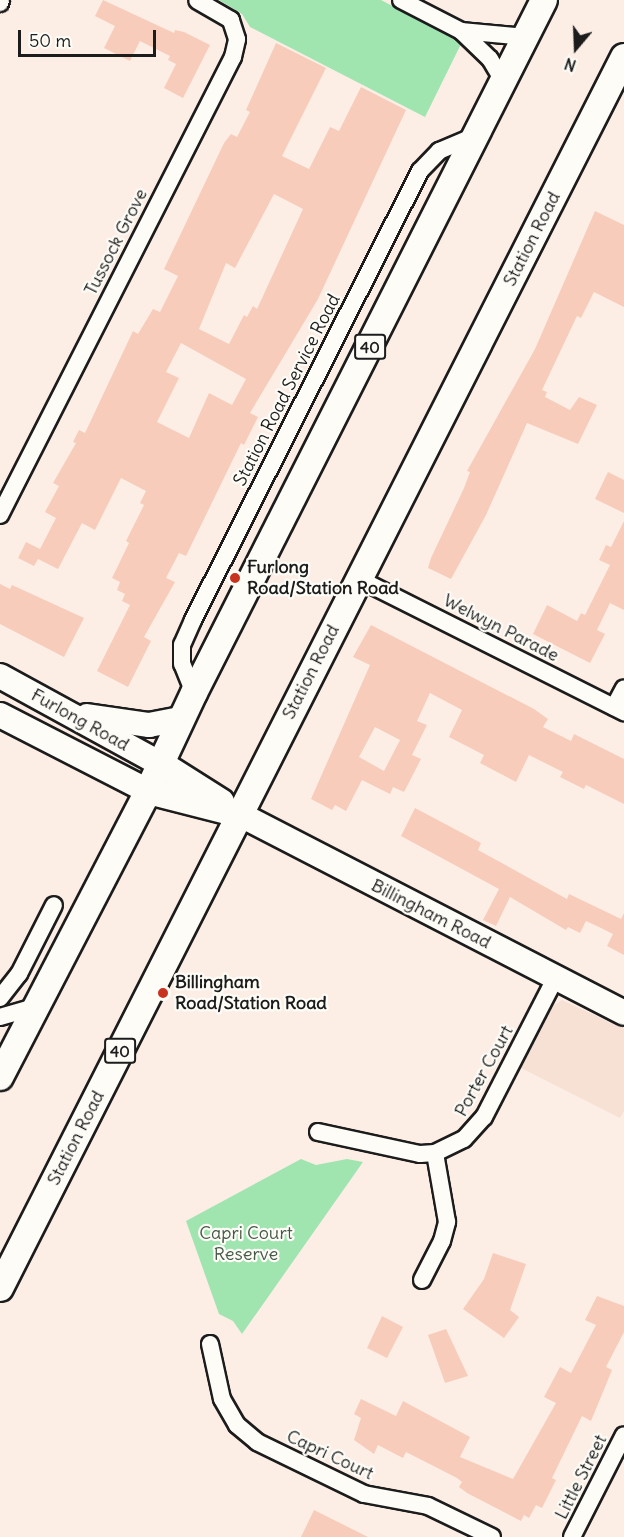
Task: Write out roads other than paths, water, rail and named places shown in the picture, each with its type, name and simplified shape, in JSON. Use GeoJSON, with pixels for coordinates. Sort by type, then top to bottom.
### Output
{"type":"FeatureCollection","features":[{"type":"Feature","properties":{"kind":"main road","name":"40"},"geometry":{"type":"LineString","coordinates":[[0,1077],[148,791],[181,718],[544,0]]}},
{"type":"Feature","properties":{"kind":"main road","name":"Station Road"},"geometry":{"type":"LineString","coordinates":[[0,1288],[239,814],[621,69]]}},
{"type":"Feature","properties":{"kind":"main road","name":"Furlong Road"},"geometry":{"type":"LineString","coordinates":[[0,676],[161,764]]}},
{"type":"Feature","properties":{"kind":"main road"},"geometry":{"type":"LineString","coordinates":[[62,708],[95,718],[149,725],[181,718]]}},
{"type":"Feature","properties":{"kind":"main road","name":"Furlong Road"},"geometry":{"type":"LineString","coordinates":[[0,715],[148,791]]}},
{"type":"Feature","properties":{"kind":"main road"},"geometry":{"type":"LineString","coordinates":[[161,764],[239,814]]}},
{"type":"Feature","properties":{"kind":"main road"},"geometry":{"type":"LineString","coordinates":[[148,791],[239,814]]}},
{"type":"Feature","properties":{"kind":"main road","name":"Billingham Road"},"geometry":{"type":"LineString","coordinates":[[239,814],[624,1013]]}},
{"type":"Feature","properties":{"kind":"street","name":"Tussock Grove"},"geometry":{"type":"LineString","coordinates":[[0,515],[232,57],[237,39],[231,20],[197,0]]}},
{"type":"Feature","properties":{"kind":"street"},"geometry":{"type":"LineString","coordinates":[[401,0],[461,31],[490,59],[504,82]]}},
{"type":"Feature","properties":{"kind":"street"},"geometry":{"type":"LineString","coordinates":[[461,31],[526,37]]}},
{"type":"Feature","properties":{"kind":"street","name":"Station Road Service Road"},"geometry":{"type":"LineString","coordinates":[[194,693],[182,664],[182,645],[420,171],[439,151],[477,135]]}},
{"type":"Feature","properties":{"kind":"street","name":"Welwyn Parade"},"geometry":{"type":"LineString","coordinates":[[359,579],[619,710]]}},
{"type":"Feature","properties":{"kind":"street"},"geometry":{"type":"LineString","coordinates":[[619,710],[624,688]]}},
{"type":"Feature","properties":{"kind":"street"},"geometry":{"type":"LineString","coordinates":[[0,998],[19,974],[54,905]]}},
{"type":"Feature","properties":{"kind":"street","name":"Porter Court"},"geometry":{"type":"LineString","coordinates":[[318,1132],[420,1154],[435,1153],[464,1139],[484,1117],[555,979]]}},
{"type":"Feature","properties":{"kind":"street"},"geometry":{"type":"LineString","coordinates":[[0,1017],[36,1007]]}},
{"type":"Feature","properties":{"kind":"street"},"geometry":{"type":"LineString","coordinates":[[422,1280],[442,1241],[447,1222],[435,1153]]}},
{"type":"Feature","properties":{"kind":"street","name":"Capri Court"},"geometry":{"type":"LineString","coordinates":[[210,1344],[222,1399],[237,1425],[257,1442],[364,1494],[428,1506],[492,1537]]}},
{"type":"Feature","properties":{"kind":"street","name":"Little Street"},"geometry":{"type":"LineString","coordinates":[[572,1537],[624,1435]]}},
{"type":"Feature","properties":{"kind":"place","name":"Furlong Road/Station Road"},"geometry":{"type":"Point","coordinates":[235,578]}},
{"type":"Feature","properties":{"kind":"place","name":"Billingham Road/Station Road"},"geometry":{"type":"Point","coordinates":[163,993]}},
{"type":"Feature","properties":{"kind":"park label","name":"Capri Court Reserve"},"geometry":{"type":"Point","coordinates":[246,1244]}}]}
